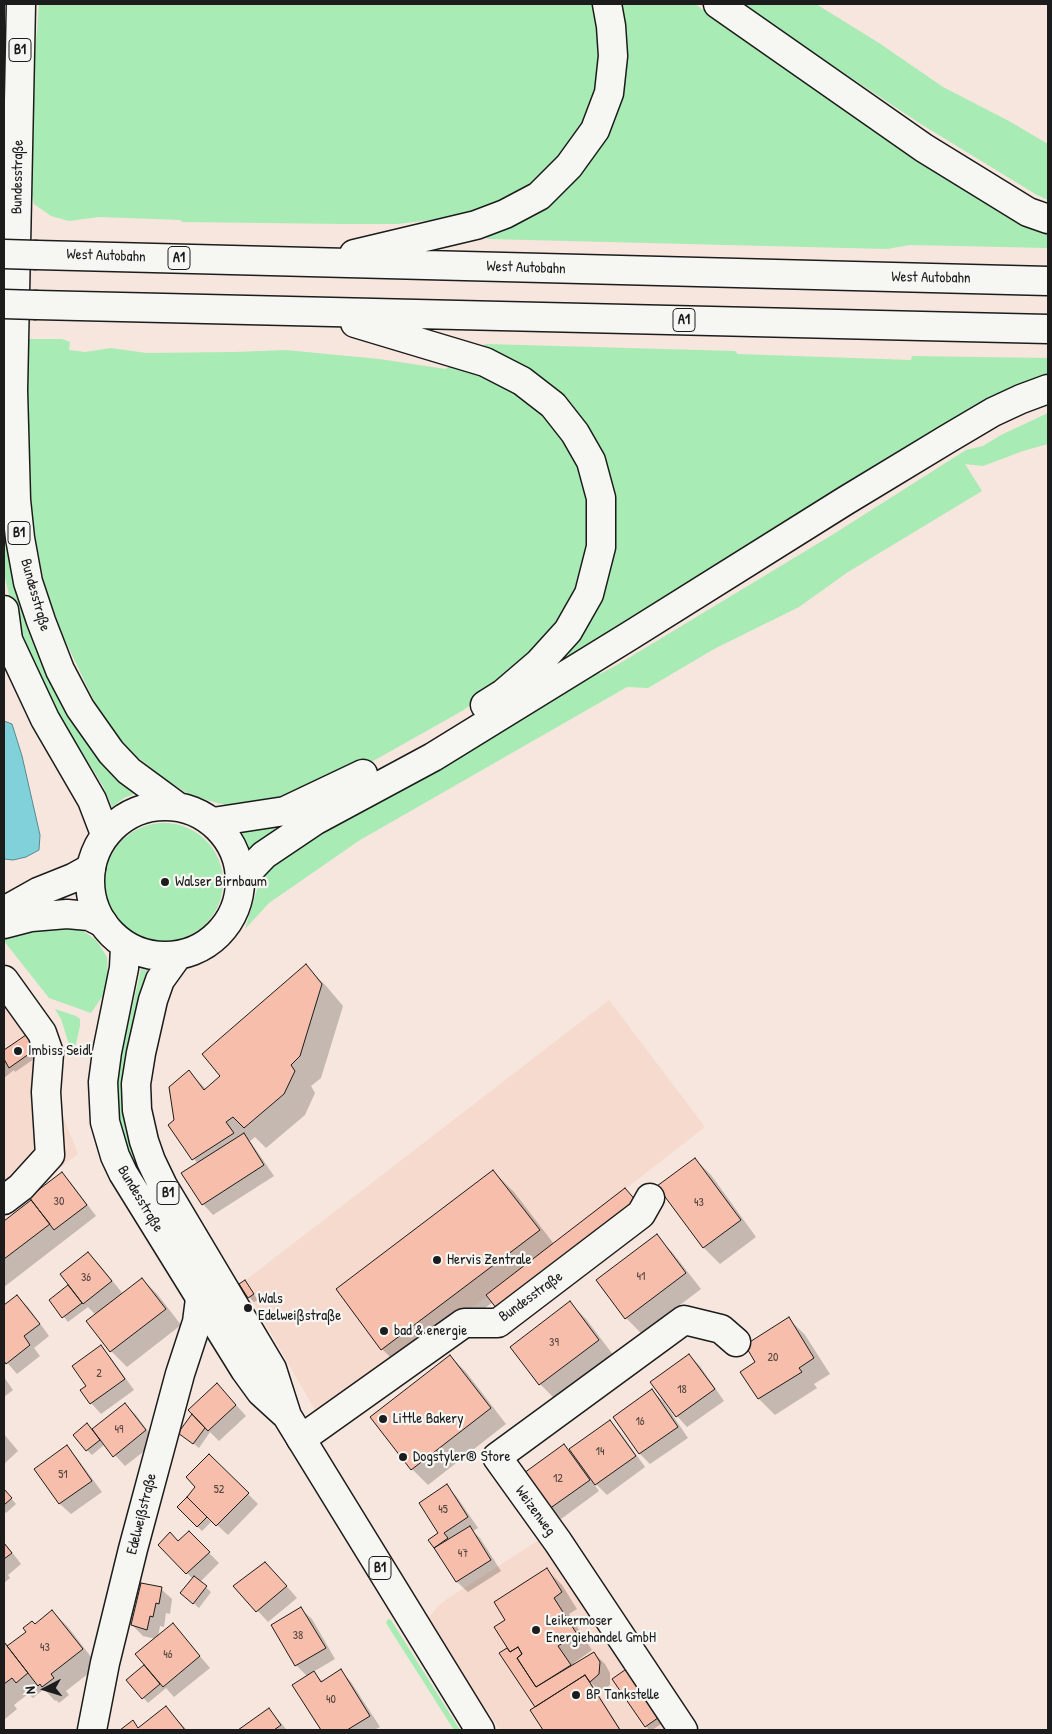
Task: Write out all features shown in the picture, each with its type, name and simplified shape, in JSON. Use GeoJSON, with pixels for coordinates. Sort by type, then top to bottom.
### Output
{"type":"FeatureCollection","features":[{"type":"Feature","properties":{"kind":"main road","name":"Bundesstraße"},"geometry":{"type":"LineString","coordinates":[[21,4],[13,390],[16,500],[20,538],[28,582],[60,670],[80,708],[111,752],[129,772],[178,807],[201,815],[213,822],[232,848],[238,864],[239,881],[236,903],[231,917],[223,928],[196,949],[178,955],[147,955],[125,947],[103,923],[96,912],[91,895],[91,868],[96,849],[105,834],[129,815],[153,807],[178,807]]}},
{"type":"Feature","properties":{"kind":"main road"},"geometry":{"type":"LineString","coordinates":[[321,262],[476,225],[504,214],[539,196],[569,166],[595,130],[609,93],[613,56],[607,4]]}},
{"type":"Feature","properties":{"kind":"main road"},"geometry":{"type":"LineString","coordinates":[[718,4],[924,148],[1028,212],[1048,219]]}},
{"type":"Feature","properties":{"kind":"main road","name":"West Autobahn"},"geometry":{"type":"LineString","coordinates":[[4,254],[1048,281]]}},
{"type":"Feature","properties":{"kind":"main road","name":"A1"},"geometry":{"type":"LineString","coordinates":[[4,304],[1048,329]]}},
{"type":"Feature","properties":{"kind":"main road"},"geometry":{"type":"LineString","coordinates":[[213,822],[284,811],[298,806],[362,775],[453,725],[504,693],[539,662],[568,631],[589,594],[601,547],[601,498],[591,461],[575,433],[553,405],[522,381],[485,362],[320,313]]}},
{"type":"Feature","properties":{"kind":"main road"},"geometry":{"type":"LineString","coordinates":[[239,881],[264,855],[316,820],[432,757],[845,501],[993,412],[1048,389]]}},
{"type":"Feature","properties":{"kind":"main road"},"geometry":{"type":"LineString","coordinates":[[4,610],[6,636],[45,719],[92,800],[105,834]]}},
{"type":"Feature","properties":{"kind":"main road"},"geometry":{"type":"LineString","coordinates":[[4,911],[38,892],[73,878],[91,868]]}},
{"type":"Feature","properties":{"kind":"main road"},"geometry":{"type":"LineString","coordinates":[[4,924],[31,917],[67,914],[89,916],[103,923]]}},
{"type":"Feature","properties":{"kind":"main road","name":"Bundesstraße"},"geometry":{"type":"LineString","coordinates":[[125,947],[124,968],[104,1068],[102,1094],[105,1122],[115,1156],[123,1173],[245,1370],[261,1392],[287,1416]]}},
{"type":"Feature","properties":{"kind":"main road","name":"Bundesstraße"},"geometry":{"type":"LineString","coordinates":[[178,955],[160,980],[153,1000],[136,1084],[137,1110],[151,1161],[163,1186],[272,1369],[287,1416],[480,1730]]}},
{"type":"Feature","properties":{"kind":"main road"},"geometry":{"type":"LineString","coordinates":[[4,980],[42,1033],[48,1053],[46,1092],[50,1155],[21,1187],[4,1200]]}},
{"type":"Feature","properties":{"kind":"main road","name":"Bundesstraße"},"geometry":{"type":"LineString","coordinates":[[301,1439],[464,1323],[498,1323],[641,1214],[650,1198]]}},
{"type":"Feature","properties":{"kind":"main road","name":"Edelweißstraße"},"geometry":{"type":"LineString","coordinates":[[92,1730],[105,1663],[133,1549],[180,1374],[196,1322],[200,1299]]}},
{"type":"Feature","properties":{"kind":"main road","name":"Weizenweg"},"geometry":{"type":"LineString","coordinates":[[683,1730],[558,1542],[497,1457],[684,1320],[722,1329],[736,1342]]}},
{"type":"Feature","properties":{"kind":"shaded area","name":"Hervis Zentrale"},"geometry":{"type":"Polygon","coordinates":[[[609,1000],[705,1127],[323,1424],[242,1283],[609,1000]]]}},
{"type":"Feature","properties":{"kind":"shaded area"},"geometry":{"type":"Polygon","coordinates":[[[4,1002],[36,1049],[78,1154],[4,1211],[4,1002]]]}},
{"type":"Feature","properties":{"kind":"shaded area"},"geometry":{"type":"Polygon","coordinates":[[[539,1540],[574,1545],[698,1730],[500,1730],[427,1620],[439,1605],[450,1597],[539,1540]]]}},
{"type":"Feature","properties":{"kind":"green space"},"geometry":{"type":"Polygon","coordinates":[[[39,4],[596,4],[601,74],[582,129],[549,170],[527,188],[495,206],[457,217],[397,224],[182,222],[181,220],[99,217],[69,221],[51,216],[34,204],[30,187],[32,94],[39,4]]]}},
{"type":"Feature","properties":{"kind":"green space"},"geometry":{"type":"Polygon","coordinates":[[[618,4],[695,4],[722,23],[1048,229],[1048,248],[910,245],[887,249],[488,239],[484,237],[486,232],[576,172],[618,4]]]}},
{"type":"Feature","properties":{"kind":"green space"},"geometry":{"type":"Polygon","coordinates":[[[739,4],[816,4],[879,43],[943,87],[1009,121],[1048,144],[1048,200],[924,126],[739,4]]]}},
{"type":"Feature","properties":{"kind":"green space"},"geometry":{"type":"Polygon","coordinates":[[[21,339],[62,339],[70,342],[69,350],[85,352],[111,348],[146,353],[286,350],[379,359],[446,369],[450,365],[492,377],[545,411],[585,470],[589,503],[590,539],[582,577],[570,607],[549,634],[496,687],[462,711],[366,765],[318,787],[250,808],[221,804],[190,795],[162,777],[126,748],[97,707],[62,634],[44,582],[32,520],[30,457],[21,339]]]}},
{"type":"Feature","properties":{"kind":"green space"},"geometry":{"type":"Polygon","coordinates":[[[486,344],[735,351],[738,354],[911,360],[912,356],[1048,358],[1048,378],[568,659],[564,657],[566,652],[580,637],[598,605],[611,569],[616,520],[609,478],[481,346],[486,344]]]}},
{"type":"Feature","properties":{"kind":"green space"},"geometry":{"type":"Polygon","coordinates":[[[1048,413],[1048,444],[983,466],[965,464],[982,491],[848,572],[799,607],[714,649],[648,688],[627,687],[360,840],[269,903],[245,929],[259,883],[273,863],[294,845],[596,667],[600,674],[617,665],[832,535],[966,450],[983,446],[1001,435],[1048,413]]]}},
{"type":"Feature","properties":{"kind":"green space"},"geometry":{"type":"Polygon","coordinates":[[[4,513],[14,579],[22,612],[52,685],[81,736],[95,755],[134,794],[124,798],[112,807],[103,786],[50,698],[19,628],[4,573],[4,513]]]}},
{"type":"Feature","properties":{"kind":"green space"},"geometry":{"type":"Polygon","coordinates":[[[164,823],[187,827],[206,840],[219,859],[223,882],[219,905],[206,924],[187,937],[164,941],[141,937],[122,924],[109,905],[105,882],[109,859],[122,840],[141,827],[164,823]]]}},
{"type":"Feature","properties":{"kind":"green space"},"geometry":{"type":"Polygon","coordinates":[[[280,824],[279,830],[249,849],[240,831],[280,824]]]}},
{"type":"Feature","properties":{"kind":"green space"},"geometry":{"type":"Polygon","coordinates":[[[61,925],[82,930],[97,941],[107,957],[108,981],[102,997],[91,1013],[49,998],[4,941],[4,933],[61,925]]]}},
{"type":"Feature","properties":{"kind":"green space"},"geometry":{"type":"Polygon","coordinates":[[[141,969],[147,970],[147,974],[142,986],[124,1063],[122,1093],[125,1129],[137,1166],[135,1167],[126,1148],[117,1105],[121,1056],[141,969]]]}},
{"type":"Feature","properties":{"kind":"green space"},"geometry":{"type":"Polygon","coordinates":[[[55,1009],[80,1019],[73,1057],[61,1019],[55,1009]]]}},
{"type":"Feature","properties":{"kind":"green space"},"geometry":{"type":"Polygon","coordinates":[[[388,1619],[391,1620],[460,1730],[454,1730],[386,1623],[388,1619]]]}},
{"type":"Feature","properties":{"kind":"water"},"geometry":{"type":"Polygon","coordinates":[[[4,721],[12,724],[22,756],[40,835],[39,850],[26,857],[13,860],[4,859],[4,721]]]}},
{"type":"Feature","properties":{"kind":"building"},"geometry":{"type":"Polygon","coordinates":[[[306,964],[322,984],[300,1056],[291,1065],[295,1071],[284,1094],[244,1128],[233,1117],[226,1122],[234,1133],[192,1160],[168,1125],[174,1120],[169,1087],[189,1070],[204,1090],[220,1076],[202,1054],[306,964]]]}},
{"type":"Feature","properties":{"kind":"building"},"geometry":{"type":"Polygon","coordinates":[[[26,1035],[36,1049],[9,1068],[4,1059],[4,1050],[26,1035]]]}},
{"type":"Feature","properties":{"kind":"building"},"geometry":{"type":"Polygon","coordinates":[[[244,1133],[264,1165],[202,1205],[181,1173],[244,1133]]]}},
{"type":"Feature","properties":{"kind":"building"},"geometry":{"type":"Polygon","coordinates":[[[695,1158],[741,1220],[703,1248],[657,1186],[695,1158]]]}},
{"type":"Feature","properties":{"kind":"building","name":"Hervis Zentrale"},"geometry":{"type":"Polygon","coordinates":[[[493,1170],[540,1230],[381,1350],[336,1289],[493,1170]]]}},
{"type":"Feature","properties":{"kind":"building"},"geometry":{"type":"Polygon","coordinates":[[[62,1172],[87,1205],[54,1230],[29,1197],[62,1172]]]}},
{"type":"Feature","properties":{"kind":"building"},"geometry":{"type":"Polygon","coordinates":[[[625,1188],[637,1202],[497,1309],[486,1295],[625,1188]]]}},
{"type":"Feature","properties":{"kind":"building"},"geometry":{"type":"Polygon","coordinates":[[[31,1200],[50,1224],[4,1259],[4,1221],[31,1200]]]}},
{"type":"Feature","properties":{"kind":"building"},"geometry":{"type":"Polygon","coordinates":[[[657,1234],[686,1273],[625,1319],[596,1280],[657,1234]]]}},
{"type":"Feature","properties":{"kind":"building"},"geometry":{"type":"Polygon","coordinates":[[[88,1252],[112,1281],[83,1304],[60,1274],[88,1252]]]}},
{"type":"Feature","properties":{"kind":"building"},"geometry":{"type":"Polygon","coordinates":[[[142,1278],[166,1309],[110,1352],[86,1321],[142,1278]]]}},
{"type":"Feature","properties":{"kind":"building"},"geometry":{"type":"Polygon","coordinates":[[[245,1280],[254,1294],[248,1298],[239,1284],[245,1280]]]}},
{"type":"Feature","properties":{"kind":"building"},"geometry":{"type":"Polygon","coordinates":[[[68,1285],[82,1303],[62,1318],[49,1300],[68,1285]]]}},
{"type":"Feature","properties":{"kind":"building"},"geometry":{"type":"Polygon","coordinates":[[[17,1295],[40,1324],[24,1336],[30,1345],[6,1364],[4,1361],[4,1305],[17,1295]]]}},
{"type":"Feature","properties":{"kind":"building"},"geometry":{"type":"Polygon","coordinates":[[[570,1301],[599,1340],[539,1385],[510,1347],[570,1301]]]}},
{"type":"Feature","properties":{"kind":"building"},"geometry":{"type":"Polygon","coordinates":[[[789,1317],[814,1358],[799,1368],[802,1372],[758,1399],[740,1372],[755,1362],[745,1345],[789,1317]]]}},
{"type":"Feature","properties":{"kind":"building"},"geometry":{"type":"Polygon","coordinates":[[[101,1345],[125,1379],[90,1404],[80,1390],[86,1386],[72,1366],[101,1345]]]}},
{"type":"Feature","properties":{"kind":"building"},"geometry":{"type":"Polygon","coordinates":[[[689,1354],[715,1389],[676,1417],[650,1382],[689,1354]]]}},
{"type":"Feature","properties":{"kind":"building"},"geometry":{"type":"Polygon","coordinates":[[[450,1355],[491,1408],[411,1470],[370,1417],[450,1355]]]}},
{"type":"Feature","properties":{"kind":"building"},"geometry":{"type":"Polygon","coordinates":[[[217,1383],[236,1405],[208,1431],[188,1410],[217,1383]]]}},
{"type":"Feature","properties":{"kind":"building"},"geometry":{"type":"Polygon","coordinates":[[[652,1389],[678,1427],[639,1454],[613,1417],[652,1389]]]}},
{"type":"Feature","properties":{"kind":"building"},"geometry":{"type":"Polygon","coordinates":[[[125,1403],[146,1430],[113,1457],[92,1429],[125,1403]]]}},
{"type":"Feature","properties":{"kind":"building"},"geometry":{"type":"Polygon","coordinates":[[[192,1414],[205,1428],[193,1444],[178,1433],[192,1414]]]}},
{"type":"Feature","properties":{"kind":"building"},"geometry":{"type":"Polygon","coordinates":[[[610,1420],[636,1456],[595,1485],[569,1449],[610,1420]]]}},
{"type":"Feature","properties":{"kind":"building"},"geometry":{"type":"Polygon","coordinates":[[[87,1423],[100,1440],[86,1451],[73,1435],[87,1423]]]}},
{"type":"Feature","properties":{"kind":"building"},"geometry":{"type":"Polygon","coordinates":[[[564,1444],[590,1480],[549,1509],[524,1473],[564,1444]]]}},
{"type":"Feature","properties":{"kind":"building"},"geometry":{"type":"Polygon","coordinates":[[[67,1445],[92,1481],[59,1504],[34,1469],[67,1445]]]}},
{"type":"Feature","properties":{"kind":"building"},"geometry":{"type":"Polygon","coordinates":[[[209,1454],[249,1493],[216,1526],[187,1497],[195,1487],[186,1477],[209,1454]]]}},
{"type":"Feature","properties":{"kind":"building"},"geometry":{"type":"Polygon","coordinates":[[[447,1484],[468,1517],[444,1533],[448,1538],[434,1548],[428,1540],[438,1533],[419,1503],[447,1484]]]}},
{"type":"Feature","properties":{"kind":"building"},"geometry":{"type":"Polygon","coordinates":[[[4,1489],[12,1498],[4,1505],[4,1489]]]}},
{"type":"Feature","properties":{"kind":"building"},"geometry":{"type":"Polygon","coordinates":[[[187,1497],[207,1517],[197,1527],[177,1507],[187,1497]]]}},
{"type":"Feature","properties":{"kind":"building"},"geometry":{"type":"Polygon","coordinates":[[[470,1526],[491,1560],[456,1582],[434,1548],[470,1526]]]}},
{"type":"Feature","properties":{"kind":"building"},"geometry":{"type":"Polygon","coordinates":[[[189,1531],[210,1552],[186,1574],[158,1545],[170,1532],[178,1541],[189,1531]]]}},
{"type":"Feature","properties":{"kind":"building"},"geometry":{"type":"Polygon","coordinates":[[[4,1543],[12,1553],[4,1559],[4,1543]]]}},
{"type":"Feature","properties":{"kind":"building"},"geometry":{"type":"Polygon","coordinates":[[[265,1562],[287,1586],[256,1612],[233,1586],[265,1562]]]}},
{"type":"Feature","properties":{"kind":"building","name":"Leikermoser Energiehandel GmbH"},"geometry":{"type":"Polygon","coordinates":[[[547,1568],[562,1592],[554,1598],[577,1634],[558,1646],[571,1665],[536,1687],[517,1658],[522,1654],[518,1647],[510,1652],[494,1627],[505,1620],[494,1602],[547,1568]]]}},
{"type":"Feature","properties":{"kind":"building"},"geometry":{"type":"Polygon","coordinates":[[[194,1576],[207,1586],[193,1604],[180,1593],[194,1576]]]}},
{"type":"Feature","properties":{"kind":"building"},"geometry":{"type":"Polygon","coordinates":[[[141,1583],[162,1587],[159,1604],[156,1603],[153,1617],[150,1616],[147,1630],[131,1625],[141,1583]]]}},
{"type":"Feature","properties":{"kind":"building"},"geometry":{"type":"Polygon","coordinates":[[[301,1607],[326,1648],[295,1666],[271,1625],[301,1607]]]}},
{"type":"Feature","properties":{"kind":"building"},"geometry":{"type":"Polygon","coordinates":[[[52,1610],[83,1649],[51,1674],[54,1678],[42,1687],[40,1684],[38,1686],[7,1646],[26,1632],[23,1628],[32,1621],[35,1624],[52,1610]]]}},
{"type":"Feature","properties":{"kind":"building"},"geometry":{"type":"Polygon","coordinates":[[[173,1623],[200,1656],[163,1687],[135,1654],[173,1623]]]}},
{"type":"Feature","properties":{"kind":"building"},"geometry":{"type":"Polygon","coordinates":[[[4,1642],[28,1673],[16,1683],[12,1678],[4,1684],[4,1642]]]}},
{"type":"Feature","properties":{"kind":"building"},"geometry":{"type":"Polygon","coordinates":[[[518,1647],[522,1654],[517,1658],[536,1687],[594,1652],[600,1662],[599,1674],[590,1682],[585,1675],[535,1707],[499,1653],[507,1648],[510,1652],[518,1647]]]}},
{"type":"Feature","properties":{"kind":"building"},"geometry":{"type":"Polygon","coordinates":[[[144,1665],[160,1684],[142,1699],[126,1680],[144,1665]]]}},
{"type":"Feature","properties":{"kind":"building"},"geometry":{"type":"Polygon","coordinates":[[[632,1665],[665,1713],[645,1727],[612,1679],[632,1665]]]}},
{"type":"Feature","properties":{"kind":"building"},"geometry":{"type":"Polygon","coordinates":[[[341,1669],[370,1716],[347,1730],[321,1730],[292,1685],[314,1671],[321,1682],[341,1669]]]}},
{"type":"Feature","properties":{"kind":"building","name":"BP Tankstelle"},"geometry":{"type":"Polygon","coordinates":[[[585,1675],[620,1730],[543,1730],[530,1710],[585,1675]]]}},
{"type":"Feature","properties":{"kind":"building"},"geometry":{"type":"Polygon","coordinates":[[[166,1706],[185,1730],[120,1730],[133,1720],[138,1728],[166,1706]]]}},
{"type":"Feature","properties":{"kind":"building"},"geometry":{"type":"Polygon","coordinates":[[[269,1708],[281,1725],[274,1730],[238,1730],[269,1708]]]}},
{"type":"Feature","properties":{"kind":"place","name":"Walser Birnbaum"},"geometry":{"type":"Point","coordinates":[165,882]}},
{"type":"Feature","properties":{"kind":"place","name":"Imbiss Seidl"},"geometry":{"type":"Point","coordinates":[18,1051]}},
{"type":"Feature","properties":{"kind":"place","name":"Hervis Zentrale"},"geometry":{"type":"Point","coordinates":[437,1260]}},
{"type":"Feature","properties":{"kind":"place","name":"Wals Edelweißstraße"},"geometry":{"type":"Point","coordinates":[248,1308]}},
{"type":"Feature","properties":{"kind":"place","name":"bad & energie"},"geometry":{"type":"Point","coordinates":[384,1331]}},
{"type":"Feature","properties":{"kind":"place","name":"Little Bakery"},"geometry":{"type":"Point","coordinates":[383,1419]}},
{"type":"Feature","properties":{"kind":"place","name":"Dogstyler® Store"},"geometry":{"type":"Point","coordinates":[403,1457]}},
{"type":"Feature","properties":{"kind":"place","name":"Leikermoser Energiehandel GmbH"},"geometry":{"type":"Point","coordinates":[536,1630]}},
{"type":"Feature","properties":{"kind":"place","name":"BP Tankstelle"},"geometry":{"type":"Point","coordinates":[576,1695]}}]}
